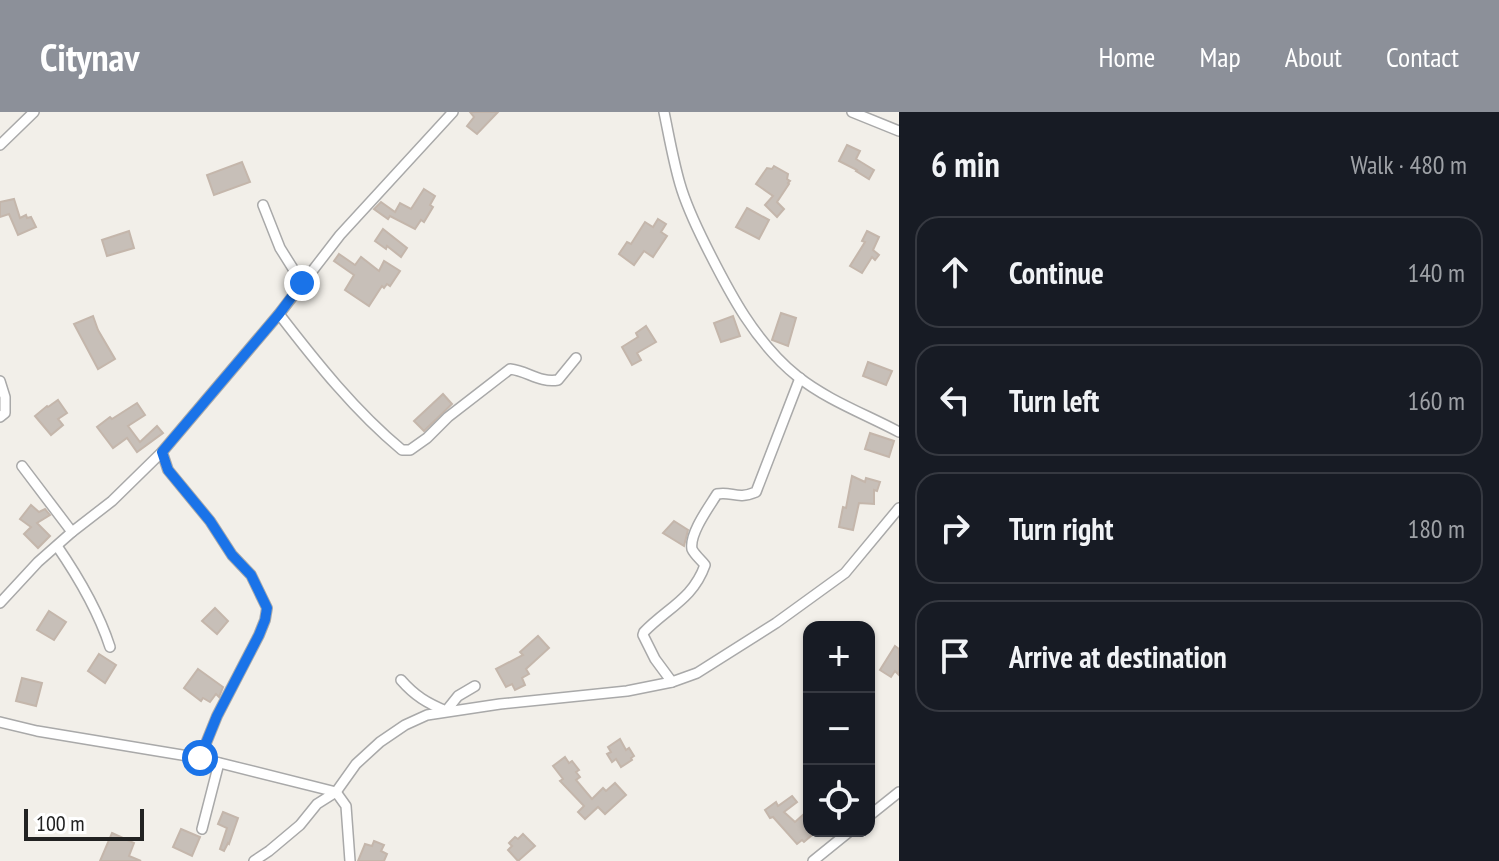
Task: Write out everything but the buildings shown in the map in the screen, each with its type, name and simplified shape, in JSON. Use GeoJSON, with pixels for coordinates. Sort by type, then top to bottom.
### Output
{"type":"FeatureCollection","features":[{"type":"Feature","properties":{"kind":"street"},"geometry":{"type":"LineString","coordinates":[[0,145],[34,112]]}},
{"type":"Feature","properties":{"kind":"street"},"geometry":{"type":"LineString","coordinates":[[0,603],[72,532],[112,501],[162,452],[279,314],[340,235],[453,112]]}},
{"type":"Feature","properties":{"kind":"street"},"geometry":{"type":"LineString","coordinates":[[664,112],[680,186],[712,258],[747,320],[783,363],[800,378],[899,432]]}},
{"type":"Feature","properties":{"kind":"street"},"geometry":{"type":"LineString","coordinates":[[852,112],[899,131]]}},
{"type":"Feature","properties":{"kind":"street"},"geometry":{"type":"LineString","coordinates":[[263,205],[280,248],[302,283]]}},
{"type":"Feature","properties":{"kind":"street"},"geometry":{"type":"LineString","coordinates":[[279,314],[329,377],[402,450],[410,450],[427,438],[448,417],[510,369],[547,382],[558,380],[576,358]]}},
{"type":"Feature","properties":{"kind":"street"},"geometry":{"type":"LineString","coordinates":[[672,682],[655,659],[644,632],[690,593],[701,574],[705,565],[693,553],[692,547],[698,523],[717,494],[738,497],[756,492],[800,378]]}},
{"type":"Feature","properties":{"kind":"street"},"geometry":{"type":"LineString","coordinates":[[0,381],[5,397],[5,413],[0,417]]}},
{"type":"Feature","properties":{"kind":"street"},"geometry":{"type":"LineString","coordinates":[[162,452],[168,470],[210,521],[232,555],[251,575],[267,608],[259,635],[217,716],[200,758]]}},
{"type":"Feature","properties":{"kind":"street"},"geometry":{"type":"LineString","coordinates":[[22,466],[72,532]]}},
{"type":"Feature","properties":{"kind":"street"},"geometry":{"type":"LineString","coordinates":[[254,861],[300,825],[317,804],[336,792],[356,764],[392,733],[427,715],[627,691],[672,682],[697,673],[776,623],[845,573],[899,508]]}},
{"type":"Feature","properties":{"kind":"street"},"geometry":{"type":"LineString","coordinates":[[57,546],[84,585],[110,647]]}},
{"type":"Feature","properties":{"kind":"street"},"geometry":{"type":"LineString","coordinates":[[401,680],[427,703],[446,711]]}},
{"type":"Feature","properties":{"kind":"street"},"geometry":{"type":"LineString","coordinates":[[446,711],[458,696],[475,686]]}},
{"type":"Feature","properties":{"kind":"street"},"geometry":{"type":"LineString","coordinates":[[0,722],[200,758],[336,792],[346,806],[350,861]]}},
{"type":"Feature","properties":{"kind":"street"},"geometry":{"type":"LineString","coordinates":[[202,829],[219,763]]}},
{"type":"Feature","properties":{"kind":"street"},"geometry":{"type":"LineString","coordinates":[[875,811],[899,792]]}},
{"type":"Feature","properties":{"kind":"street"},"geometry":{"type":"LineString","coordinates":[[813,861],[843,837]]}},
{"type":"Feature","properties":{"kind":"route"},"geometry":{"type":"LineString","coordinates":[[200,758],[217,716],[259,635],[267,608],[251,575],[232,555],[210,521],[168,470],[162,452],[302,283]]}}]}
